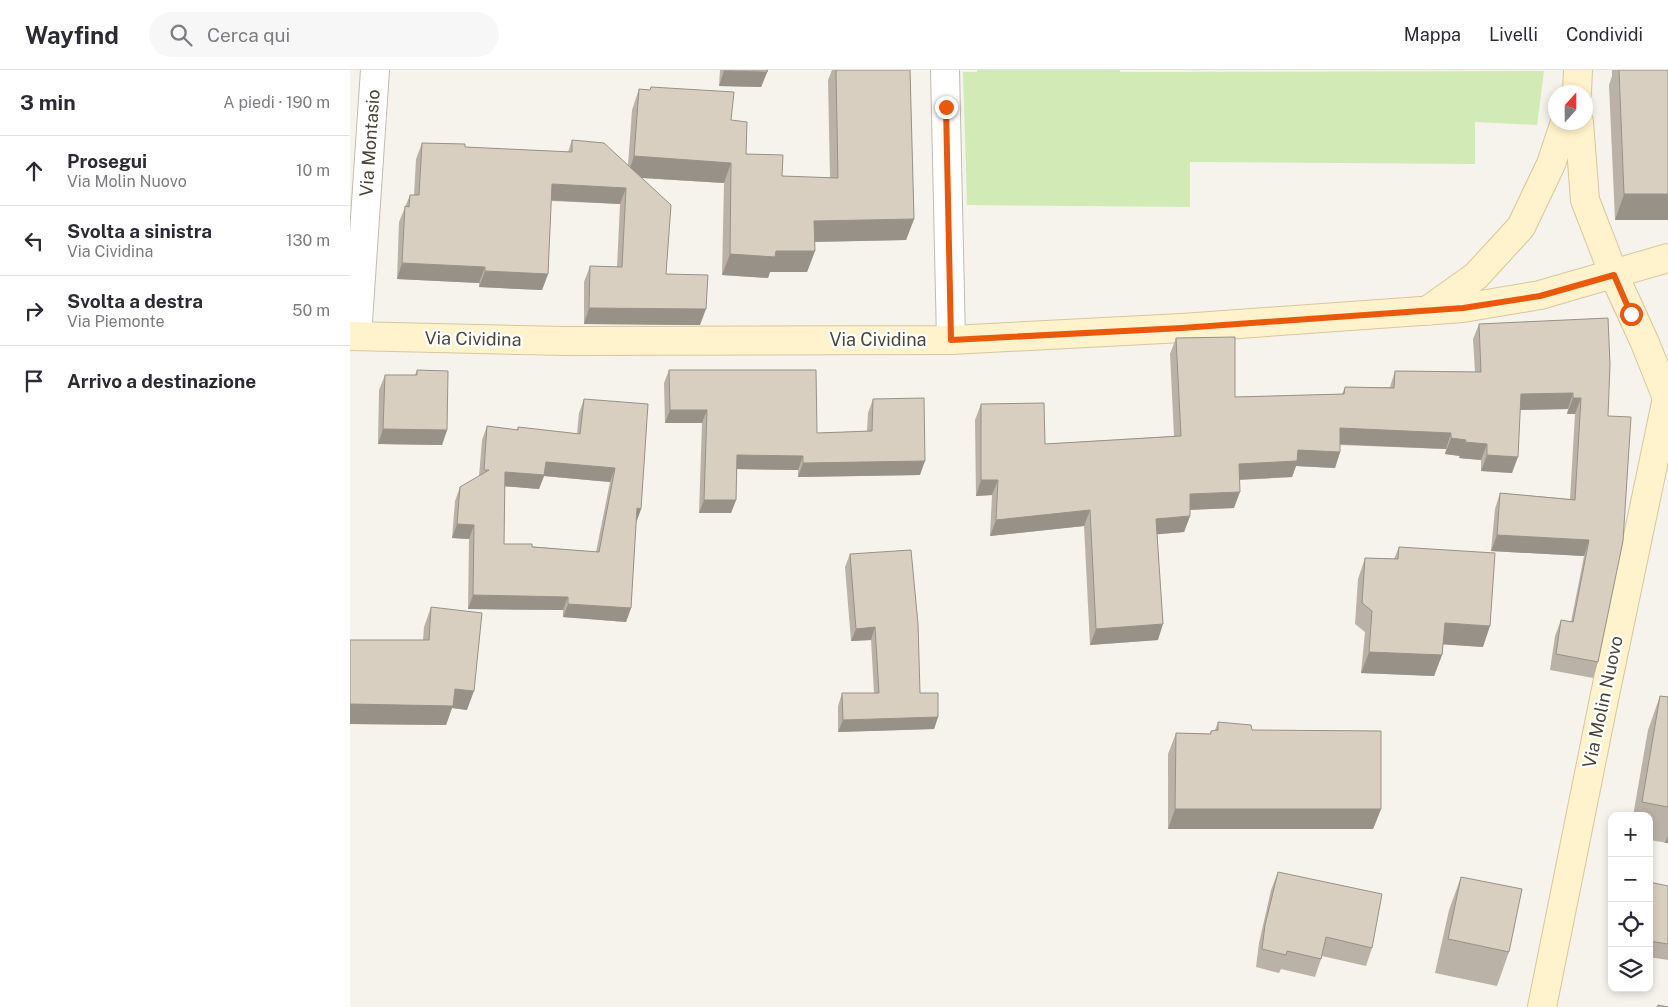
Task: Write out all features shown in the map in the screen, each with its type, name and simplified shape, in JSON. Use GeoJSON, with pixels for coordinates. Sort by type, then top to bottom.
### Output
{"type":"FeatureCollection","features":[{"type":"Feature","properties":{"kind":"street","name":"Via Montasio"},"geometry":{"type":"LineString","coordinates":[[354,336],[375,70]]}},
{"type":"Feature","properties":{"kind":"street"},"geometry":{"type":"LineString","coordinates":[[945,70],[951,340]]}},
{"type":"Feature","properties":{"kind":"street"},"geometry":{"type":"LineString","coordinates":[[1427,311],[1476,276],[1521,227],[1551,164],[1562,130]]}},
{"type":"Feature","properties":{"kind":"street","name":"Via Molin Nuovo"},"geometry":{"type":"LineString","coordinates":[[1542,1007],[1667,396],[1614,275],[1585,200],[1581,130]]}},
{"type":"Feature","properties":{"kind":"street","name":"Via Cividina"},"geometry":{"type":"LineString","coordinates":[[354,336],[565,341],[951,340],[1182,328],[1463,308],[1540,296],[1668,258]]}},
{"type":"Feature","properties":{"kind":"green space"},"geometry":{"type":"Polygon","coordinates":[[[977,70],[1120,70],[1120,72],[1544,71],[1537,125],[1475,122],[1475,164],[1190,162],[1190,207],[967,205],[963,72],[977,72],[977,70]]]}},
{"type":"Feature","properties":{"kind":"building"},"geometry":{"type":"Polygon","coordinates":[[[767,70],[767,72],[724,71],[767,70]]]}},
{"type":"Feature","properties":{"kind":"building"},"geometry":{"type":"Polygon","coordinates":[[[836,70],[910,70],[914,219],[814,221],[815,251],[776,251],[775,257],[730,254],[731,163],[634,156],[639,89],[650,90],[651,87],[734,92],[731,120],[747,122],[746,154],[783,155],[782,176],[838,178],[836,70]]]}},
{"type":"Feature","properties":{"kind":"building"},"geometry":{"type":"Polygon","coordinates":[[[1619,70],[1668,70],[1668,194],[1624,194],[1619,70]]]}},
{"type":"Feature","properties":{"kind":"building"},"geometry":{"type":"Polygon","coordinates":[[[572,140],[604,143],[671,205],[666,274],[708,275],[706,309],[589,308],[590,266],[622,267],[626,188],[552,184],[548,274],[485,271],[485,267],[402,263],[405,206],[409,207],[410,195],[419,195],[422,143],[465,144],[465,147],[572,152],[572,140]]]}},
{"type":"Feature","properties":{"kind":"building"},"geometry":{"type":"Polygon","coordinates":[[[1608,318],[1610,364],[1608,416],[1631,417],[1623,541],[1598,662],[1556,654],[1561,620],[1573,622],[1589,540],[1497,535],[1500,493],[1575,500],[1581,398],[1573,398],[1573,393],[1521,394],[1518,457],[1487,455],[1487,444],[1465,442],[1466,440],[1451,438],[1451,433],[1340,428],[1340,452],[1298,450],[1297,461],[1239,464],[1240,492],[1190,494],[1190,516],[1156,519],[1163,624],[1096,629],[1090,510],[996,520],[998,480],[981,480],[981,404],[1044,403],[1045,444],[1181,436],[1176,338],[1235,337],[1235,397],[1344,394],[1345,387],[1394,388],[1395,371],[1481,372],[1479,324],[1608,318]]]}},
{"type":"Feature","properties":{"kind":"building"},"geometry":{"type":"Polygon","coordinates":[[[417,370],[448,371],[447,430],[383,429],[385,375],[417,375],[417,370]]]}},
{"type":"Feature","properties":{"kind":"building"},"geometry":{"type":"Polygon","coordinates":[[[669,370],[816,370],[817,433],[872,431],[873,399],[924,398],[925,461],[803,463],[803,456],[737,455],[736,500],[704,500],[707,410],[670,410],[669,370]]]}},
{"type":"Feature","properties":{"kind":"building"},"geometry":{"type":"Polygon","coordinates":[[[584,399],[648,404],[641,509],[637,508],[631,608],[568,604],[568,597],[473,595],[474,525],[457,524],[460,487],[489,470],[484,470],[487,426],[518,430],[518,427],[580,434],[584,399]],[[546,462],[544,475],[505,472],[504,544],[532,544],[532,547],[599,552],[615,468],[546,462]]]}},
{"type":"Feature","properties":{"kind":"building"},"geometry":{"type":"Polygon","coordinates":[[[1399,547],[1495,553],[1490,626],[1445,623],[1442,655],[1369,652],[1372,611],[1362,603],[1365,558],[1398,559],[1399,547]]]}},
{"type":"Feature","properties":{"kind":"building"},"geometry":{"type":"Polygon","coordinates":[[[911,550],[918,624],[920,693],[938,693],[938,717],[843,720],[842,693],[879,693],[875,627],[856,629],[850,554],[911,550]]]}},
{"type":"Feature","properties":{"kind":"building"},"geometry":{"type":"Polygon","coordinates":[[[431,607],[482,613],[474,691],[455,689],[453,706],[350,704],[350,640],[429,640],[431,607]]]}},
{"type":"Feature","properties":{"kind":"building"},"geometry":{"type":"Polygon","coordinates":[[[1660,696],[1668,697],[1668,807],[1642,802],[1660,696]]]}},
{"type":"Feature","properties":{"kind":"building"},"geometry":{"type":"Polygon","coordinates":[[[1218,722],[1251,725],[1252,730],[1381,731],[1381,809],[1175,809],[1176,733],[1211,734],[1211,731],[1218,730],[1218,722]]]}},
{"type":"Feature","properties":{"kind":"building"},"geometry":{"type":"Polygon","coordinates":[[[1278,872],[1382,894],[1372,948],[1326,937],[1321,959],[1287,951],[1286,955],[1262,949],[1265,925],[1278,872]]]}},
{"type":"Feature","properties":{"kind":"building"},"geometry":{"type":"Polygon","coordinates":[[[1461,877],[1522,889],[1509,952],[1448,939],[1461,877]]]}},
{"type":"Feature","properties":{"kind":"building"},"geometry":{"type":"Polygon","coordinates":[[[1653,883],[1668,886],[1668,944],[1653,942],[1653,883]]]}},
{"type":"Feature","properties":{"kind":"route"},"geometry":{"type":"LineString","coordinates":[[946,107],[951,340],[1182,328],[1463,308],[1540,296],[1614,275],[1631,314]]}}]}
